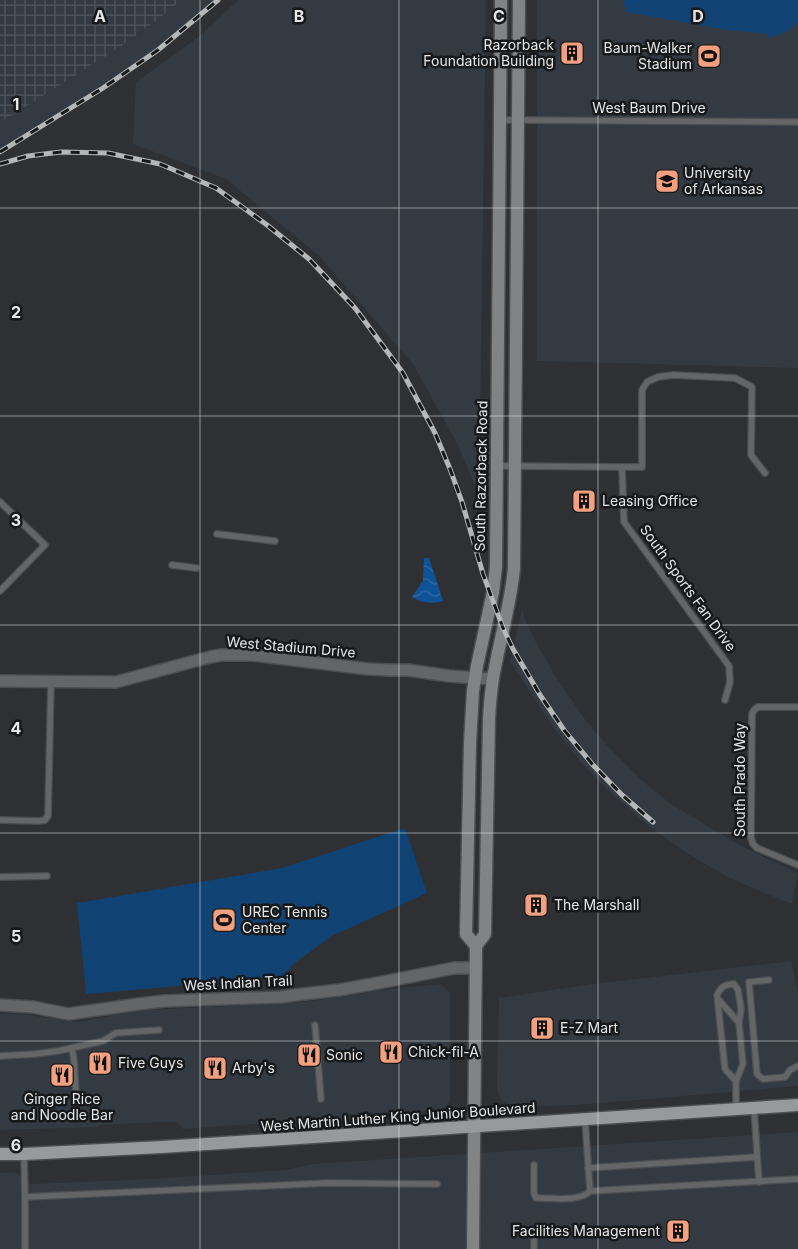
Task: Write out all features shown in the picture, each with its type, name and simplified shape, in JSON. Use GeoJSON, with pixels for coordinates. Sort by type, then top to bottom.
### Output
{"type":"FeatureCollection","features":[{"type":"Feature","properties":{"kind":"main road","name":"South Razorback Road"},"geometry":{"type":"LineString","coordinates":[[476,946],[466,934],[470,734],[475,678],[495,580],[500,0]]}},
{"type":"Feature","properties":{"kind":"main road","name":"South Razorback Road"},"geometry":{"type":"LineString","coordinates":[[473,1249],[476,946],[485,934],[489,719],[493,680],[513,582],[514,568],[519,0]]}},
{"type":"Feature","properties":{"kind":"main road","name":"West Martin Luther King Junior Boulevard"},"geometry":{"type":"LineString","coordinates":[[0,1154],[162,1147],[798,1105]]}},
{"type":"Feature","properties":{"kind":"street","name":"West Stadium Drive"},"geometry":{"type":"LineString","coordinates":[[0,681],[116,682],[226,654],[252,655],[368,669],[408,670],[493,680]]}},
{"type":"Feature","properties":{"kind":"street","name":"West Indian Trail"},"geometry":{"type":"LineString","coordinates":[[0,1002],[68,1014],[164,1001],[289,996],[363,986],[454,968],[476,968]]}},
{"type":"Feature","properties":{"kind":"lane","name":"West Baum Drive"},"geometry":{"type":"LineString","coordinates":[[500,120],[798,122]]}},
{"type":"Feature","properties":{"kind":"lane"},"geometry":{"type":"LineString","coordinates":[[497,466],[642,467],[642,390],[647,382],[658,377],[673,375],[735,378],[752,387],[751,455],[765,473]]}},
{"type":"Feature","properties":{"kind":"lane","name":"South Sports Fan Drive"},"geometry":{"type":"LineString","coordinates":[[622,467],[624,522],[729,666],[730,682],[725,700]]}},
{"type":"Feature","properties":{"kind":"lane"},"geometry":{"type":"LineString","coordinates":[[0,502],[45,544],[0,591]]}},
{"type":"Feature","properties":{"kind":"lane"},"geometry":{"type":"LineString","coordinates":[[217,534],[275,541]]}},
{"type":"Feature","properties":{"kind":"lane"},"geometry":{"type":"LineString","coordinates":[[172,565],[196,568]]}},
{"type":"Feature","properties":{"kind":"lane"},"geometry":{"type":"LineString","coordinates":[[0,820],[39,821],[46,820],[48,816],[51,682]]}},
{"type":"Feature","properties":{"kind":"lane","name":"South Prado Way"},"geometry":{"type":"LineString","coordinates":[[798,707],[758,707],[752,714],[751,838],[757,848],[798,866]]}},
{"type":"Feature","properties":{"kind":"lane"},"geometry":{"type":"LineString","coordinates":[[0,876],[47,876]]}},
{"type":"Feature","properties":{"kind":"lane"},"geometry":{"type":"LineString","coordinates":[[769,980],[749,982],[757,1074],[763,1079],[785,1077],[790,1070],[798,1066]]}},
{"type":"Feature","properties":{"kind":"lane"},"geometry":{"type":"LineString","coordinates":[[736,1081],[725,1069],[717,995],[721,988],[728,984],[734,984],[738,990],[741,1009],[739,1024],[743,1064],[736,1081],[736,1110]]}},
{"type":"Feature","properties":{"kind":"lane"},"geometry":{"type":"LineString","coordinates":[[719,1000],[739,1024]]}},
{"type":"Feature","properties":{"kind":"lane"},"geometry":{"type":"LineString","coordinates":[[315,1025],[321,1099]]}},
{"type":"Feature","properties":{"kind":"lane"},"geometry":{"type":"LineString","coordinates":[[0,1056],[58,1052],[103,1041],[116,1033],[159,1030]]}},
{"type":"Feature","properties":{"kind":"lane"},"geometry":{"type":"LineString","coordinates":[[72,1048],[76,1093]]}},
{"type":"Feature","properties":{"kind":"lane"},"geometry":{"type":"LineString","coordinates":[[754,1108],[759,1182]]}},
{"type":"Feature","properties":{"kind":"lane"},"geometry":{"type":"LineString","coordinates":[[585,1120],[590,1191]]}},
{"type":"Feature","properties":{"kind":"lane"},"geometry":{"type":"LineString","coordinates":[[24,1154],[26,1197],[25,1249]]}},
{"type":"Feature","properties":{"kind":"lane"},"geometry":{"type":"LineString","coordinates":[[588,1168],[758,1157]]}},
{"type":"Feature","properties":{"kind":"lane"},"geometry":{"type":"LineString","coordinates":[[534,1165],[534,1193],[536,1198],[568,1199],[585,1196],[590,1191],[798,1179]]}},
{"type":"Feature","properties":{"kind":"lane"},"geometry":{"type":"LineString","coordinates":[[26,1197],[328,1183],[437,1184]]}},
{"type":"Feature","properties":{"kind":"lane"},"geometry":{"type":"LineString","coordinates":[[534,1230],[534,1249]]}},
{"type":"Feature","properties":{"kind":"shaded area"},"geometry":{"type":"Polygon","coordinates":[[[0,0],[181,0],[120,47],[0,123],[0,0]]]}},
{"type":"Feature","properties":{"kind":"shaded area"},"geometry":{"type":"Polygon","coordinates":[[[181,0],[218,0],[158,50],[103,88],[0,152],[0,123],[139,34],[181,0]]]}},
{"type":"Feature","properties":{"kind":"shaded area"},"geometry":{"type":"Polygon","coordinates":[[[238,0],[486,0],[479,496],[458,445],[413,364],[319,256],[226,179],[133,144],[136,82],[201,35],[238,0]]]}},
{"type":"Feature","properties":{"kind":"shaded area","name":"University of Arkansas"},"geometry":{"type":"Polygon","coordinates":[[[537,0],[798,0],[798,368],[537,361],[537,0]]]}},
{"type":"Feature","properties":{"kind":"shaded area"},"geometry":{"type":"Polygon","coordinates":[[[623,0],[798,0],[798,22],[784,33],[768,38],[768,34],[727,30],[626,12],[623,0]]]}},
{"type":"Feature","properties":{"kind":"shaded area"},"geometry":{"type":"Polygon","coordinates":[[[522,609],[536,642],[556,677],[584,718],[610,749],[639,778],[671,804],[739,845],[798,873],[792,904],[726,876],[685,852],[646,824],[610,792],[580,761],[553,727],[510,662],[522,609]]]}},
{"type":"Feature","properties":{"kind":"shaded area","name":"UREC Tennis Center"},"geometry":{"type":"Polygon","coordinates":[[[405,828],[427,893],[332,936],[296,962],[281,977],[86,994],[77,903],[282,868],[405,828]]]}},
{"type":"Feature","properties":{"kind":"shaded area"},"geometry":{"type":"Polygon","coordinates":[[[791,961],[798,991],[798,1086],[589,1104],[512,1108],[501,1100],[499,1096],[497,1087],[499,998],[585,985],[791,961]]]}},
{"type":"Feature","properties":{"kind":"shaded area"},"geometry":{"type":"Polygon","coordinates":[[[441,984],[450,993],[450,1100],[445,1108],[437,1111],[349,1114],[344,1120],[183,1129],[176,1122],[158,1122],[101,1125],[97,1127],[0,1130],[0,1014],[21,1014],[78,1022],[146,1010],[294,1003],[380,990],[441,984]]]}},
{"type":"Feature","properties":{"kind":"shaded area"},"geometry":{"type":"Polygon","coordinates":[[[798,1132],[798,1249],[0,1249],[0,1173],[15,1172],[31,1184],[153,1179],[285,1170],[314,1164],[798,1132]]]}},
{"type":"Feature","properties":{"kind":"water"},"geometry":{"type":"Polygon","coordinates":[[[424,558],[429,558],[443,601],[419,601],[412,597],[423,581],[424,558]]]}},
{"type":"Feature","properties":{"kind":"railway"},"geometry":{"type":"LineString","coordinates":[[0,152],[103,88],[158,50],[218,0]]}},
{"type":"Feature","properties":{"kind":"railway"},"geometry":{"type":"LineString","coordinates":[[0,164],[28,156],[61,152],[108,153],[160,164],[216,188],[267,225],[309,259],[355,308],[403,373],[435,433],[462,502],[483,574],[503,628],[540,695],[564,730],[593,765],[622,795],[653,822]]}},
{"type":"Feature","properties":{"kind":"place","name":"Razorback Foundation Building"},"geometry":{"type":"Point","coordinates":[572,53]}},
{"type":"Feature","properties":{"kind":"place","name":"Baum-Walker Stadium"},"geometry":{"type":"Point","coordinates":[709,56]}},
{"type":"Feature","properties":{"kind":"place","name":"University of Arkansas"},"geometry":{"type":"Point","coordinates":[667,181]}},
{"type":"Feature","properties":{"kind":"place","name":"Leasing Office"},"geometry":{"type":"Point","coordinates":[584,501]}},
{"type":"Feature","properties":{"kind":"place","name":"The Marshall"},"geometry":{"type":"Point","coordinates":[536,905]}},
{"type":"Feature","properties":{"kind":"place","name":"UREC Tennis Center"},"geometry":{"type":"Point","coordinates":[224,920]}},
{"type":"Feature","properties":{"kind":"place","name":"E-Z Mart"},"geometry":{"type":"Point","coordinates":[542,1028]}},
{"type":"Feature","properties":{"kind":"place","name":"Chick-fil-A"},"geometry":{"type":"Point","coordinates":[391,1052]}},
{"type":"Feature","properties":{"kind":"place","name":"Sonic"},"geometry":{"type":"Point","coordinates":[309,1055]}},
{"type":"Feature","properties":{"kind":"place","name":"Five Guys"},"geometry":{"type":"Point","coordinates":[100,1063]}},
{"type":"Feature","properties":{"kind":"place","name":"Arby's"},"geometry":{"type":"Point","coordinates":[215,1068]}},
{"type":"Feature","properties":{"kind":"place","name":"Ginger Rice and Noodle Bar"},"geometry":{"type":"Point","coordinates":[62,1075]}},
{"type":"Feature","properties":{"kind":"place","name":"Facilities Management"},"geometry":{"type":"Point","coordinates":[678,1231]}}]}
